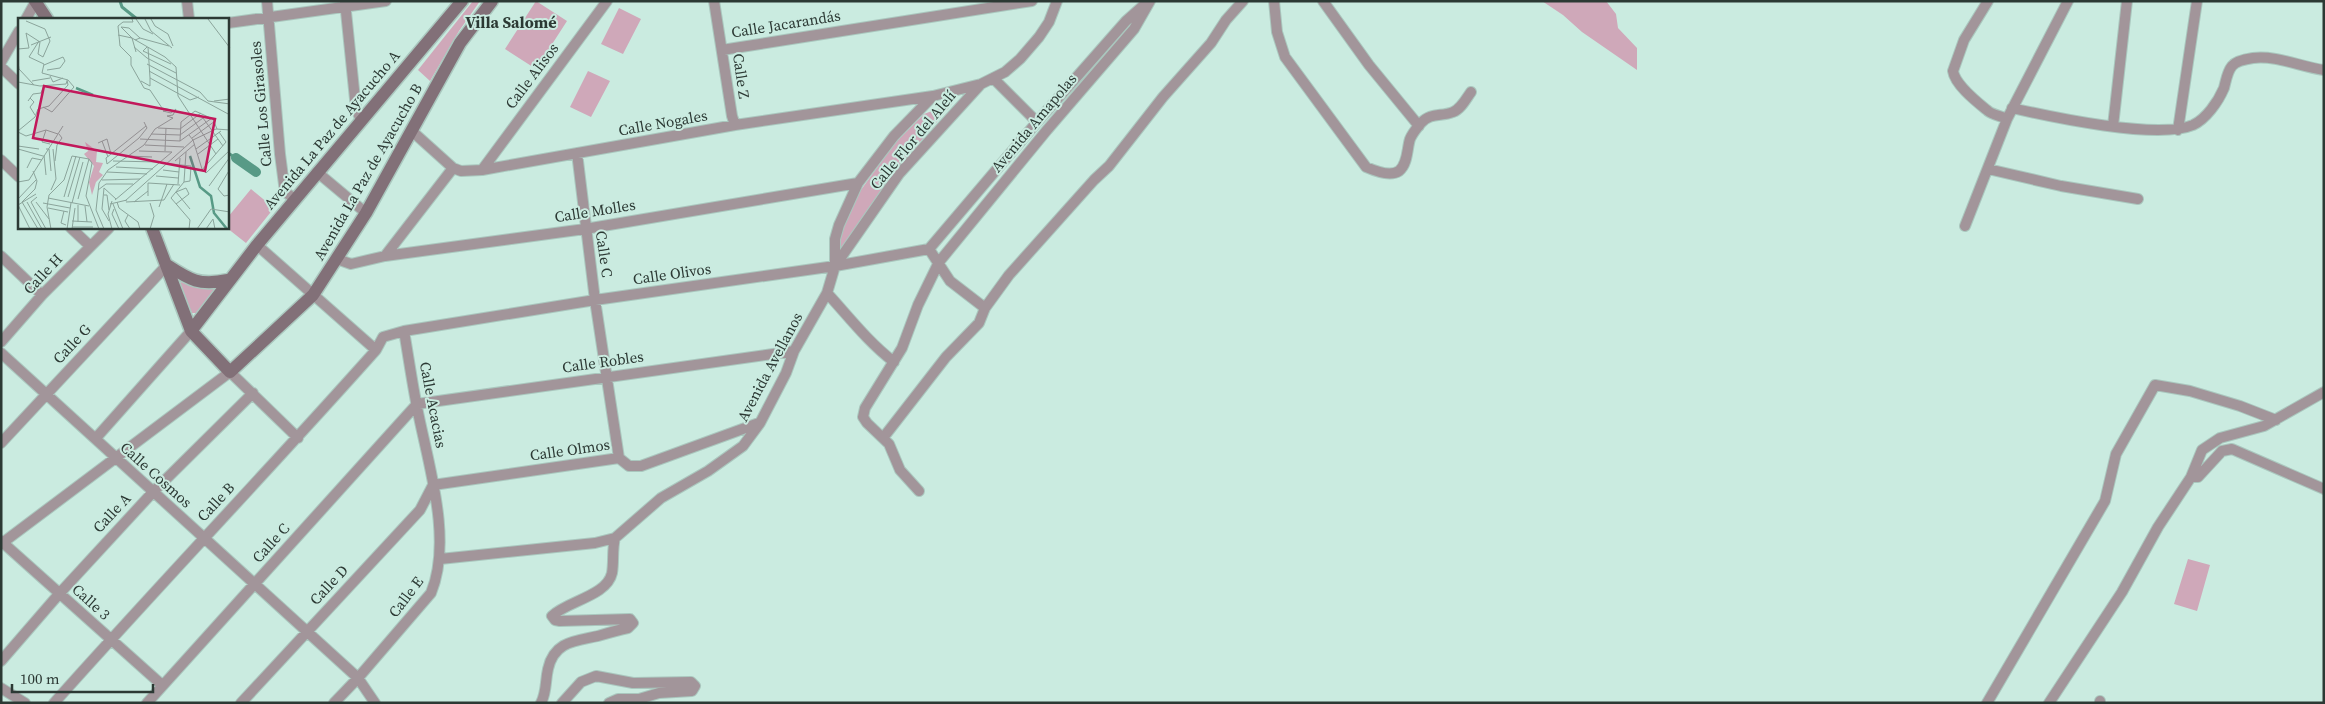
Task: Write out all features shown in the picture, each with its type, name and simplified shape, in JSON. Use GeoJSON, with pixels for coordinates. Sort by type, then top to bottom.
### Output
{"type":"FeatureCollection","features":[{"type":"Feature","properties":{"kind":"main road"},"geometry":{"type":"LineString","coordinates":[[36,1],[46,18]]}},
{"type":"Feature","properties":{"kind":"main road","name":"Avenida La Paz de Ayacucho B"},"geometry":{"type":"LineString","coordinates":[[230,372],[313,295],[366,213],[460,43],[492,1]]}},
{"type":"Feature","properties":{"kind":"main road","name":"Avenida La Paz de Ayacucho A"},"geometry":{"type":"LineString","coordinates":[[191,331],[228,280],[459,2]]}},
{"type":"Feature","properties":{"kind":"main road"},"geometry":{"type":"LineString","coordinates":[[152,229],[191,331],[230,372]]}},
{"type":"Feature","properties":{"kind":"main road"},"geometry":{"type":"LineString","coordinates":[[167,265],[191,280],[210,283],[228,280]]}},
{"type":"Feature","properties":{"kind":"street"},"geometry":{"type":"LineString","coordinates":[[27,18],[36,1]]}},
{"type":"Feature","properties":{"kind":"street"},"geometry":{"type":"LineString","coordinates":[[188,1],[189,18]]}},
{"type":"Feature","properties":{"kind":"street","name":"Calle Los Girasoles"},"geometry":{"type":"LineString","coordinates":[[267,1],[285,192],[295,199]]}},
{"type":"Feature","properties":{"kind":"street"},"geometry":{"type":"LineString","coordinates":[[229,23],[269,18],[346,4],[386,1]]}},
{"type":"Feature","properties":{"kind":"street","name":"Calle Alisos"},"geometry":{"type":"LineString","coordinates":[[482,170],[607,1]]}},
{"type":"Feature","properties":{"kind":"street","name":"Calle Z"},"geometry":{"type":"LineString","coordinates":[[714,1],[735,125]]}},
{"type":"Feature","properties":{"kind":"street","name":"Calle Jacarandás"},"geometry":{"type":"LineString","coordinates":[[722,50],[1032,1]]}},
{"type":"Feature","properties":{"kind":"street"},"geometry":{"type":"LineString","coordinates":[[933,96],[981,84],[1005,72],[1020,59],[1039,37],[1049,22],[1057,1]]}},
{"type":"Feature","properties":{"kind":"street","name":"Avenida Amapolas"},"geometry":{"type":"LineString","coordinates":[[929,249],[986,179],[1126,21],[1149,1]]}},
{"type":"Feature","properties":{"kind":"street","name":"Avenida Amapolas"},"geometry":{"type":"LineString","coordinates":[[883,438],[867,423],[863,413],[902,348],[918,304],[939,262],[1046,130],[1134,30],[1149,1]]}},
{"type":"Feature","properties":{"kind":"street"},"geometry":{"type":"LineString","coordinates":[[919,492],[903,475],[889,444],[883,438],[946,357],[979,323],[985,308],[1009,275],[1094,180],[1109,166],[1163,97],[1211,43],[1226,20],[1243,1]]}},
{"type":"Feature","properties":{"kind":"street"},"geometry":{"type":"LineString","coordinates":[[1274,1],[1276,32],[1286,58],[1366,167],[1375,172],[1391,174],[1399,170],[1404,164],[1412,134],[1419,126],[1430,116],[1448,114],[1457,110],[1471,92]]}},
{"type":"Feature","properties":{"kind":"street"},"geometry":{"type":"LineString","coordinates":[[1323,1],[1369,65],[1419,126]]}},
{"type":"Feature","properties":{"kind":"street"},"geometry":{"type":"LineString","coordinates":[[1988,1],[1964,40],[1953,66],[1953,75],[1989,112],[2007,119]]}},
{"type":"Feature","properties":{"kind":"street"},"geometry":{"type":"LineString","coordinates":[[1965,226],[2012,108],[2068,1]]}},
{"type":"Feature","properties":{"kind":"street"},"geometry":{"type":"LineString","coordinates":[[2113,126],[2127,1]]}},
{"type":"Feature","properties":{"kind":"street"},"geometry":{"type":"LineString","coordinates":[[2178,130],[2197,1]]}},
{"type":"Feature","properties":{"kind":"street"},"geometry":{"type":"LineString","coordinates":[[346,4],[356,109],[361,120]]}},
{"type":"Feature","properties":{"kind":"street"},"geometry":{"type":"LineString","coordinates":[[1,62],[18,33]]}},
{"type":"Feature","properties":{"kind":"street"},"geometry":{"type":"LineString","coordinates":[[2012,108],[2064,119],[2113,126],[2178,130],[2194,124],[2209,112],[2223,90],[2232,66],[2238,62],[2254,58],[2272,59],[2324,70]]}},
{"type":"Feature","properties":{"kind":"street"},"geometry":{"type":"LineString","coordinates":[[1,67],[18,83]]}},
{"type":"Feature","properties":{"kind":"street"},"geometry":{"type":"LineString","coordinates":[[993,78],[1037,122]]}},
{"type":"Feature","properties":{"kind":"street","name":"Calle Flor del Alelí"},"geometry":{"type":"LineString","coordinates":[[835,266],[899,174],[981,84]]}},
{"type":"Feature","properties":{"kind":"street","name":"Calle Nogales"},"geometry":{"type":"LineString","coordinates":[[454,168],[461,171],[482,170],[735,125],[933,96]]}},
{"type":"Feature","properties":{"kind":"street","name":"Avenida Avellanos"},"geometry":{"type":"LineString","coordinates":[[614,538],[662,498],[708,471],[743,446],[760,423],[786,373],[794,351],[827,293],[835,266],[835,239],[838,225],[858,183],[894,136],[933,96]]}},
{"type":"Feature","properties":{"kind":"street"},"geometry":{"type":"LineString","coordinates":[[385,256],[454,168],[412,132]]}},
{"type":"Feature","properties":{"kind":"street","name":"Calle C"},"geometry":{"type":"LineString","coordinates":[[576,153],[595,300],[619,458]]}},
{"type":"Feature","properties":{"kind":"street"},"geometry":{"type":"LineString","coordinates":[[1,160],[18,176]]}},
{"type":"Feature","properties":{"kind":"street"},"geometry":{"type":"LineString","coordinates":[[1988,169],[2061,186],[2138,199]]}},
{"type":"Feature","properties":{"kind":"street"},"geometry":{"type":"LineString","coordinates":[[317,172],[366,213]]}},
{"type":"Feature","properties":{"kind":"street","name":"Calle Molles"},"geometry":{"type":"LineString","coordinates":[[337,259],[351,264],[385,256],[585,229],[858,183]]}},
{"type":"Feature","properties":{"kind":"street"},"geometry":{"type":"LineString","coordinates":[[72,229],[90,246]]}},
{"type":"Feature","properties":{"kind":"street","name":"Calle H"},"geometry":{"type":"LineString","coordinates":[[1,342],[42,295],[107,229]]}},
{"type":"Feature","properties":{"kind":"street"},"geometry":{"type":"LineString","coordinates":[[257,245],[376,350]]}},
{"type":"Feature","properties":{"kind":"street"},"geometry":{"type":"LineString","coordinates":[[929,249],[950,281],[985,308]]}},
{"type":"Feature","properties":{"kind":"street","name":"Calle Olivos"},"geometry":{"type":"LineString","coordinates":[[404,331],[595,300],[835,266],[929,249]]}},
{"type":"Feature","properties":{"kind":"street"},"geometry":{"type":"LineString","coordinates":[[1,256],[42,295]]}},
{"type":"Feature","properties":{"kind":"street","name":"Calle G"},"geometry":{"type":"LineString","coordinates":[[1,443],[167,265]]}},
{"type":"Feature","properties":{"kind":"street"},"geometry":{"type":"LineString","coordinates":[[827,293],[859,330],[894,362]]}},
{"type":"Feature","properties":{"kind":"street","name":"Avenida La Paz de Ayacucho A"},"geometry":{"type":"LineString","coordinates":[[96,438],[191,331]]}},
{"type":"Feature","properties":{"kind":"street","name":"Calle B"},"geometry":{"type":"LineString","coordinates":[[54,703],[203,538],[298,438],[376,350],[383,337],[404,331]]}},
{"type":"Feature","properties":{"kind":"street","name":"Calle Acacias"},"geometry":{"type":"LineString","coordinates":[[404,331],[416,404],[433,485]]}},
{"type":"Feature","properties":{"kind":"street","name":"Calle Robles"},"geometry":{"type":"LineString","coordinates":[[416,404],[794,351]]}},
{"type":"Feature","properties":{"kind":"street","name":"Calle Cosmos"},"geometry":{"type":"LineString","coordinates":[[1,353],[358,678],[375,703]]}},
{"type":"Feature","properties":{"kind":"street"},"geometry":{"type":"LineString","coordinates":[[230,372],[298,438]]}},
{"type":"Feature","properties":{"kind":"street","name":"Avenida La Paz de Ayacucho B"},"geometry":{"type":"LineString","coordinates":[[2,542],[230,372]]}},
{"type":"Feature","properties":{"kind":"street"},"geometry":{"type":"LineString","coordinates":[[1987,703],[2105,500],[2116,454],[2155,385],[2190,391],[2240,406],[2276,420]]}},
{"type":"Feature","properties":{"kind":"street"},"geometry":{"type":"LineString","coordinates":[[2050,703],[2122,592],[2158,527],[2192,477],[2202,450],[2212,441],[2232,433],[2264,426],[2324,392]]}},
{"type":"Feature","properties":{"kind":"street","name":"Calle A"},"geometry":{"type":"LineString","coordinates":[[1,661],[59,594],[153,492],[253,393]]}},
{"type":"Feature","properties":{"kind":"street","name":"Calle C"},"geometry":{"type":"LineString","coordinates":[[147,703],[416,404]]}},
{"type":"Feature","properties":{"kind":"street","name":"Calle Olmos"},"geometry":{"type":"LineString","coordinates":[[433,485],[619,458],[629,466],[641,466],[760,423]]}},
{"type":"Feature","properties":{"kind":"street"},"geometry":{"type":"LineString","coordinates":[[2192,477],[2200,475],[2222,451],[2232,449],[2324,489]]}},
{"type":"Feature","properties":{"kind":"street","name":"Calle E"},"geometry":{"type":"LineString","coordinates":[[334,703],[431,593],[438,578],[440,540],[433,485]]}},
{"type":"Feature","properties":{"kind":"street","name":"Calle D"},"geometry":{"type":"LineString","coordinates":[[241,703],[420,510],[433,485]]}},
{"type":"Feature","properties":{"kind":"street"},"geometry":{"type":"LineString","coordinates":[[440,559],[595,543],[614,538],[612,574],[609,580],[600,589],[557,611],[552,618],[560,621],[584,622],[630,618],[633,623],[632,626],[597,636],[575,639],[559,648],[548,670],[547,687],[540,703]]}},
{"type":"Feature","properties":{"kind":"street","name":"Calle 3"},"geometry":{"type":"LineString","coordinates":[[2,542],[162,685]]}},
{"type":"Feature","properties":{"kind":"street"},"geometry":{"type":"LineString","coordinates":[[562,703],[581,682],[596,676],[634,683],[691,682],[695,686],[692,691],[659,693],[639,699],[618,699],[609,703]]}},
{"type":"Feature","properties":{"kind":"street"},"geometry":{"type":"LineString","coordinates":[[1,688],[25,703]]}},
{"type":"Feature","properties":{"kind":"shaded area"},"geometry":{"type":"Polygon","coordinates":[[[473,1],[480,1],[459,31],[430,81],[418,70],[473,1]]]}},
{"type":"Feature","properties":{"kind":"shaded area"},"geometry":{"type":"Polygon","coordinates":[[[536,1],[567,21],[536,69],[505,49],[536,1]]]}},
{"type":"Feature","properties":{"kind":"shaded area"},"geometry":{"type":"Polygon","coordinates":[[[1542,1],[1606,1],[1616,14],[1618,28],[1637,48],[1637,70],[1582,32],[1563,15],[1542,1]]]}},
{"type":"Feature","properties":{"kind":"shaded area"},"geometry":{"type":"Polygon","coordinates":[[[619,8],[641,19],[623,54],[601,44],[619,8]]]}},
{"type":"Feature","properties":{"kind":"shaded area"},"geometry":{"type":"Polygon","coordinates":[[[588,71],[610,81],[591,117],[570,107],[588,71]]]}},
{"type":"Feature","properties":{"kind":"shaded area"},"geometry":{"type":"Polygon","coordinates":[[[953,103],[891,176],[840,250],[839,237],[858,194],[895,143],[924,114],[953,103]]]}},
{"type":"Feature","properties":{"kind":"shaded area"},"geometry":{"type":"Polygon","coordinates":[[[251,189],[274,208],[246,243],[228,229],[229,216],[251,189]]]}},
{"type":"Feature","properties":{"kind":"shaded area"},"geometry":{"type":"Polygon","coordinates":[[[181,282],[198,286],[214,286],[216,289],[196,313],[192,313],[179,285],[181,282]]]}},
{"type":"Feature","properties":{"kind":"shaded area"},"geometry":{"type":"Polygon","coordinates":[[[2188,559],[2210,565],[2197,611],[2174,604],[2188,559]]]}},
{"type":"Feature","properties":{"kind":"waterway"},"geometry":{"type":"LineString","coordinates":[[120,1],[122,7],[136,18]]}},
{"type":"Feature","properties":{"kind":"waterway"},"geometry":{"type":"LineString","coordinates":[[229,154],[236,158]]}},
{"type":"Feature","properties":{"kind":"waterway"},"geometry":{"type":"LineString","coordinates":[[236,158],[256,172]]}},
{"type":"Feature","properties":{"kind":"district","name":"Villa Salomé"},"geometry":{"type":"Point","coordinates":[511,22]}}]}
